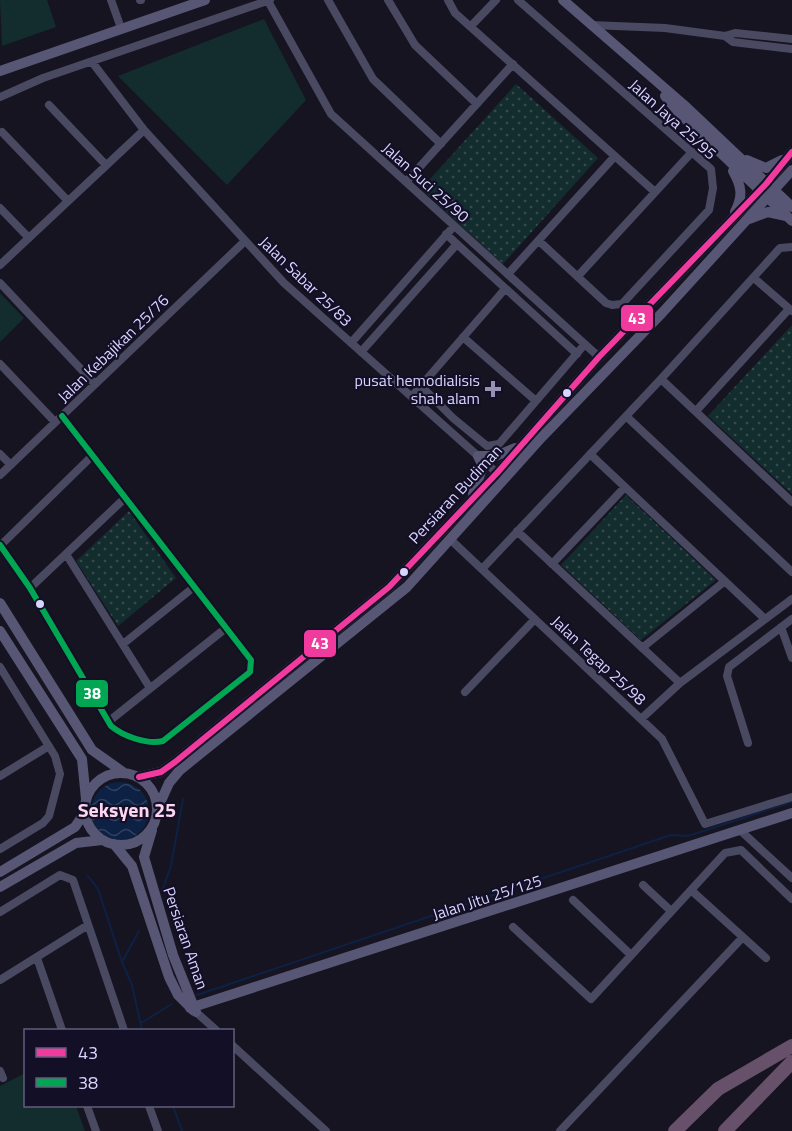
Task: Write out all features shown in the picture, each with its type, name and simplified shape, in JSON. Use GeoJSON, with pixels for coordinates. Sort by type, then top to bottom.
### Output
{"type":"FeatureCollection","features":[{"type":"Feature","properties":{"kind":"highway"},"geometry":{"type":"LineString","coordinates":[[675,1131],[718,1089],[792,1046]]}},
{"type":"Feature","properties":{"kind":"highway"},"geometry":{"type":"LineString","coordinates":[[725,1131],[792,1062]]}},
{"type":"Feature","properties":{"kind":"main road"},"geometry":{"type":"LineString","coordinates":[[0,71],[205,0]]}},
{"type":"Feature","properties":{"kind":"main road"},"geometry":{"type":"LineString","coordinates":[[563,0],[650,78],[684,105],[766,191]]}},
{"type":"Feature","properties":{"kind":"main road"},"geometry":{"type":"LineString","coordinates":[[650,78],[680,114],[719,152],[791,212]]}},
{"type":"Feature","properties":{"kind":"main road"},"geometry":{"type":"LineString","coordinates":[[719,152],[734,171],[741,189],[742,198],[731,220]]}},
{"type":"Feature","properties":{"kind":"main road"},"geometry":{"type":"LineString","coordinates":[[731,152],[760,168],[773,165],[790,154]]}},
{"type":"Feature","properties":{"kind":"main road"},"geometry":{"type":"LineString","coordinates":[[766,191],[790,154]]}},
{"type":"Feature","properties":{"kind":"main road"},"geometry":{"type":"LineString","coordinates":[[766,191],[792,172]]}},
{"type":"Feature","properties":{"kind":"main road"},"geometry":{"type":"LineString","coordinates":[[791,212],[786,189],[792,172]]}},
{"type":"Feature","properties":{"kind":"main road","name":"Persiaran Budiman"},"geometry":{"type":"LineString","coordinates":[[140,777],[161,772],[389,586],[467,506],[599,357],[731,220],[766,191]]}},
{"type":"Feature","properties":{"kind":"main road","name":"Persiaran Budiman"},"geometry":{"type":"LineString","coordinates":[[157,810],[169,783],[180,770],[350,636],[407,587],[542,437],[662,313],[745,221],[766,191]]}},
{"type":"Feature","properties":{"kind":"main road"},"geometry":{"type":"LineString","coordinates":[[745,221],[768,212],[791,212]]}},
{"type":"Feature","properties":{"kind":"main road"},"geometry":{"type":"LineString","coordinates":[[650,306],[659,303],[663,308],[662,313]]}},
{"type":"Feature","properties":{"kind":"main road"},"geometry":{"type":"LineString","coordinates":[[497,473],[504,473],[542,437]]}},
{"type":"Feature","properties":{"kind":"main road"},"geometry":{"type":"LineString","coordinates":[[467,506],[482,473],[483,466],[478,456],[496,456],[509,452],[526,439]]}},
{"type":"Feature","properties":{"kind":"main road"},"geometry":{"type":"LineString","coordinates":[[389,586],[440,543],[451,540]]}},
{"type":"Feature","properties":{"kind":"main road"},"geometry":{"type":"LineString","coordinates":[[0,603],[92,750],[123,772],[140,777],[153,791],[157,810],[152,827],[136,842],[114,844],[102,840],[76,843],[0,887]]}},
{"type":"Feature","properties":{"kind":"main road"},"geometry":{"type":"LineString","coordinates":[[0,631],[82,759],[85,812],[88,823],[102,840]]}},
{"type":"Feature","properties":{"kind":"main road"},"geometry":{"type":"LineString","coordinates":[[86,800],[91,788],[99,779],[123,772]]}},
{"type":"Feature","properties":{"kind":"main road"},"geometry":{"type":"LineString","coordinates":[[0,872],[75,827],[85,812]]}},
{"type":"Feature","properties":{"kind":"main road","name":"Jalan Jitu 25/125"},"geometry":{"type":"LineString","coordinates":[[194,1009],[792,813]]}},
{"type":"Feature","properties":{"kind":"main road","name":"Persiaran Aman"},"geometry":{"type":"LineString","coordinates":[[152,827],[144,857],[173,955],[194,1009]]}},
{"type":"Feature","properties":{"kind":"main road","name":"Persiaran Aman"},"geometry":{"type":"LineString","coordinates":[[114,844],[123,852],[132,866],[169,977],[178,995],[194,1009]]}},
{"type":"Feature","properties":{"kind":"street"},"geometry":{"type":"LineString","coordinates":[[111,0],[121,28]]}},
{"type":"Feature","properties":{"kind":"street"},"geometry":{"type":"LineString","coordinates":[[0,97],[43,78],[269,0]]}},
{"type":"Feature","properties":{"kind":"street","name":"Jalan Suci 25/90"},"geometry":{"type":"LineString","coordinates":[[269,0],[331,114],[599,357]]}},
{"type":"Feature","properties":{"kind":"street"},"geometry":{"type":"LineString","coordinates":[[328,0],[373,79],[441,144]]}},
{"type":"Feature","properties":{"kind":"street"},"geometry":{"type":"LineString","coordinates":[[388,0],[415,45],[477,104]]}},
{"type":"Feature","properties":{"kind":"street"},"geometry":{"type":"LineString","coordinates":[[448,0],[455,13],[655,192]]}},
{"type":"Feature","properties":{"kind":"street"},"geometry":{"type":"LineString","coordinates":[[471,26],[496,0]]}},
{"type":"Feature","properties":{"kind":"street","name":"Jalan Jaya 25/95"},"geometry":{"type":"LineString","coordinates":[[518,0],[711,169],[714,188],[709,210],[622,304],[606,303],[539,241]]}},
{"type":"Feature","properties":{"kind":"street"},"geometry":{"type":"LineString","coordinates":[[591,25],[666,28],[724,36],[735,33],[792,39]]}},
{"type":"Feature","properties":{"kind":"street"},"geometry":{"type":"LineString","coordinates":[[724,36],[733,42],[792,49]]}},
{"type":"Feature","properties":{"kind":"street","name":"Jalan Sabar 25/83"},"geometry":{"type":"LineString","coordinates":[[92,62],[144,130],[284,283],[497,473]]}},
{"type":"Feature","properties":{"kind":"street"},"geometry":{"type":"LineString","coordinates":[[406,182],[513,64]]}},
{"type":"Feature","properties":{"kind":"street"},"geometry":{"type":"LineString","coordinates":[[50,105],[106,165]]}},
{"type":"Feature","properties":{"kind":"street"},"geometry":{"type":"LineString","coordinates":[[0,265],[144,130]]}},
{"type":"Feature","properties":{"kind":"street"},"geometry":{"type":"LineString","coordinates":[[2,132],[68,201]]}},
{"type":"Feature","properties":{"kind":"street"},"geometry":{"type":"LineString","coordinates":[[578,276],[692,152]]}},
{"type":"Feature","properties":{"kind":"street"},"geometry":{"type":"LineString","coordinates":[[508,274],[615,156]]}},
{"type":"Feature","properties":{"kind":"street"},"geometry":{"type":"LineString","coordinates":[[0,208],[29,238]]}},
{"type":"Feature","properties":{"kind":"street"},"geometry":{"type":"LineString","coordinates":[[351,343],[454,225]]}},
{"type":"Feature","properties":{"kind":"street"},"geometry":{"type":"LineString","coordinates":[[446,234],[577,354]]}},
{"type":"Feature","properties":{"kind":"street","name":"Jalan Kebajikan 25/76"},"geometry":{"type":"LineString","coordinates":[[0,475],[245,241]]}},
{"type":"Feature","properties":{"kind":"street"},"geometry":{"type":"LineString","coordinates":[[361,352],[457,244]]}},
{"type":"Feature","properties":{"kind":"street"},"geometry":{"type":"LineString","coordinates":[[482,569],[661,379],[780,248],[792,247]]}},
{"type":"Feature","properties":{"kind":"street"},"geometry":{"type":"LineString","coordinates":[[696,411],[791,310],[754,278]]}},
{"type":"Feature","properties":{"kind":"street"},"geometry":{"type":"LineString","coordinates":[[0,283],[95,384]]}},
{"type":"Feature","properties":{"kind":"street"},"geometry":{"type":"LineString","coordinates":[[412,396],[506,289]]}},
{"type":"Feature","properties":{"kind":"street"},"geometry":{"type":"LineString","coordinates":[[463,337],[536,401]]}},
{"type":"Feature","properties":{"kind":"street"},"geometry":{"type":"LineString","coordinates":[[421,386],[453,418],[487,446],[499,444],[585,344]]}},
{"type":"Feature","properties":{"kind":"street"},"geometry":{"type":"LineString","coordinates":[[0,364],[55,422]]}},
{"type":"Feature","properties":{"kind":"street"},"geometry":{"type":"LineString","coordinates":[[661,379],[792,502]]}},
{"type":"Feature","properties":{"kind":"street"},"geometry":{"type":"LineString","coordinates":[[62,416],[251,660],[250,672],[163,741],[154,743],[118,732],[108,722],[30,588],[0,546],[92,456]]}},
{"type":"Feature","properties":{"kind":"street"},"geometry":{"type":"LineString","coordinates":[[626,416],[792,572]]}},
{"type":"Feature","properties":{"kind":"street"},"geometry":{"type":"LineString","coordinates":[[0,454],[11,465]]}},
{"type":"Feature","properties":{"kind":"street"},"geometry":{"type":"LineString","coordinates":[[590,454],[765,619]]}},
{"type":"Feature","properties":{"kind":"street"},"geometry":{"type":"LineString","coordinates":[[552,564],[625,487]]}},
{"type":"Feature","properties":{"kind":"street"},"geometry":{"type":"LineString","coordinates":[[30,588],[125,498]]}},
{"type":"Feature","properties":{"kind":"street"},"geometry":{"type":"LineString","coordinates":[[517,531],[680,683]]}},
{"type":"Feature","properties":{"kind":"street","name":"Jalan Tegap 25/98"},"geometry":{"type":"LineString","coordinates":[[451,540],[662,739],[688,786],[705,824],[792,797]]}},
{"type":"Feature","properties":{"kind":"street"},"geometry":{"type":"LineString","coordinates":[[66,554],[150,688]]}},
{"type":"Feature","properties":{"kind":"street"},"geometry":{"type":"LineString","coordinates":[[642,648],[725,581]]}},
{"type":"Feature","properties":{"kind":"street"},"geometry":{"type":"LineString","coordinates":[[123,644],[194,587]]}},
{"type":"Feature","properties":{"kind":"street"},"geometry":{"type":"LineString","coordinates":[[641,719],[680,683],[792,599]]}},
{"type":"Feature","properties":{"kind":"street"},"geometry":{"type":"LineString","coordinates":[[465,692],[535,619]]}},
{"type":"Feature","properties":{"kind":"street"},"geometry":{"type":"LineString","coordinates":[[748,743],[727,676],[729,667],[792,619]]}},
{"type":"Feature","properties":{"kind":"street"},"geometry":{"type":"LineString","coordinates":[[781,627],[792,658]]}},
{"type":"Feature","properties":{"kind":"street"},"geometry":{"type":"LineString","coordinates":[[108,722],[226,628]]}},
{"type":"Feature","properties":{"kind":"street"},"geometry":{"type":"LineString","coordinates":[[0,667],[60,767],[49,816],[43,823],[0,849]]}},
{"type":"Feature","properties":{"kind":"street"},"geometry":{"type":"LineString","coordinates":[[0,776],[49,746]]}},
{"type":"Feature","properties":{"kind":"street"},"geometry":{"type":"LineString","coordinates":[[741,831],[792,878]]}},
{"type":"Feature","properties":{"kind":"street"},"geometry":{"type":"LineString","coordinates":[[749,858],[758,847]]}},
{"type":"Feature","properties":{"kind":"street"},"geometry":{"type":"LineString","coordinates":[[513,927],[591,999],[725,853],[741,850],[792,899]]}},
{"type":"Feature","properties":{"kind":"street"},"geometry":{"type":"LineString","coordinates":[[0,912],[60,876],[67,876],[73,880],[124,1029]]}},
{"type":"Feature","properties":{"kind":"street"},"geometry":{"type":"LineString","coordinates":[[642,885],[672,911]]}},
{"type":"Feature","properties":{"kind":"street"},"geometry":{"type":"LineString","coordinates":[[691,890],[766,958]]}},
{"type":"Feature","properties":{"kind":"street"},"geometry":{"type":"LineString","coordinates":[[573,900],[632,955]]}},
{"type":"Feature","properties":{"kind":"street"},"geometry":{"type":"LineString","coordinates":[[0,980],[88,925]]}},
{"type":"Feature","properties":{"kind":"street"},"geometry":{"type":"LineString","coordinates":[[560,1131],[742,937]]}},
{"type":"Feature","properties":{"kind":"street"},"geometry":{"type":"LineString","coordinates":[[37,958],[62,1029]]}},
{"type":"Feature","properties":{"kind":"street"},"geometry":{"type":"LineString","coordinates":[[194,1009],[215,1029]]}},
{"type":"Feature","properties":{"kind":"street"},"geometry":{"type":"LineString","coordinates":[[234,1047],[326,1131]]}},
{"type":"Feature","properties":{"kind":"street"},"geometry":{"type":"LineString","coordinates":[[87,1107],[96,1131]]}},
{"type":"Feature","properties":{"kind":"street"},"geometry":{"type":"LineString","coordinates":[[149,1107],[158,1131]]}},
{"type":"Feature","properties":{"kind":"green space"},"geometry":{"type":"Polygon","coordinates":[[[0,0],[47,0],[56,27],[2,46],[0,0]]]}},
{"type":"Feature","properties":{"kind":"green space"},"geometry":{"type":"Polygon","coordinates":[[[264,19],[306,100],[227,185],[118,76],[264,19]]]}},
{"type":"Feature","properties":{"kind":"green space"},"geometry":{"type":"Polygon","coordinates":[[[516,84],[598,158],[503,264],[421,189],[516,84]]]}},
{"type":"Feature","properties":{"kind":"green space"},"geometry":{"type":"Polygon","coordinates":[[[0,293],[24,318],[0,342],[0,293]]]}},
{"type":"Feature","properties":{"kind":"green space"},"geometry":{"type":"Polygon","coordinates":[[[792,325],[792,494],[708,416],[792,325]]]}},
{"type":"Feature","properties":{"kind":"green space"},"geometry":{"type":"Polygon","coordinates":[[[626,495],[716,580],[641,640],[561,565],[626,495]]]}},
{"type":"Feature","properties":{"kind":"green space"},"geometry":{"type":"Polygon","coordinates":[[[129,511],[176,578],[118,626],[76,561],[129,511]]]}},
{"type":"Feature","properties":{"kind":"green space"},"geometry":{"type":"Polygon","coordinates":[[[24,1074],[24,1107],[76,1107],[85,1131],[0,1131],[0,1086],[24,1074]]]}},
{"type":"Feature","properties":{"kind":"water"},"geometry":{"type":"Polygon","coordinates":[[[120,782],[131,784],[144,795],[149,811],[147,822],[136,835],[120,840],[109,838],[96,827],[91,811],[93,800],[104,787],[120,782]]]}},
{"type":"Feature","properties":{"kind":"waterway"},"geometry":{"type":"LineString","coordinates":[[162,891],[171,866],[183,799]]}},
{"type":"Feature","properties":{"kind":"waterway"},"geometry":{"type":"LineString","coordinates":[[197,995],[671,835],[688,836],[792,802]]}},
{"type":"Feature","properties":{"kind":"waterway"},"geometry":{"type":"LineString","coordinates":[[88,876],[98,889],[132,985],[142,1029]]}},
{"type":"Feature","properties":{"kind":"waterway"},"geometry":{"type":"LineString","coordinates":[[122,962],[139,931]]}},
{"type":"Feature","properties":{"kind":"waterway"},"geometry":{"type":"LineString","coordinates":[[141,1023],[172,1004]]}},
{"type":"Feature","properties":{"kind":"waterway"},"geometry":{"type":"LineString","coordinates":[[173,1107],[182,1131]]}},
{"type":"Feature","properties":{"kind":"transit line","name":"43"},"geometry":{"type":"LineString","coordinates":[[139,777],[161,772],[175,762],[389,587],[497,473],[599,357],[766,184],[792,152]]}},
{"type":"Feature","properties":{"kind":"transit line","name":"38"},"geometry":{"type":"LineString","coordinates":[[0,545],[30,588],[111,726],[122,733],[143,741],[163,741],[250,672],[251,660],[62,416]]}},
{"type":"Feature","properties":{"kind":"place","name":"pusat hemodialisis shah alam"},"geometry":{"type":"Point","coordinates":[493,389]}},
{"type":"Feature","properties":{"kind":"district","name":"Seksyen 25"},"geometry":{"type":"Point","coordinates":[127,809]}}]}
